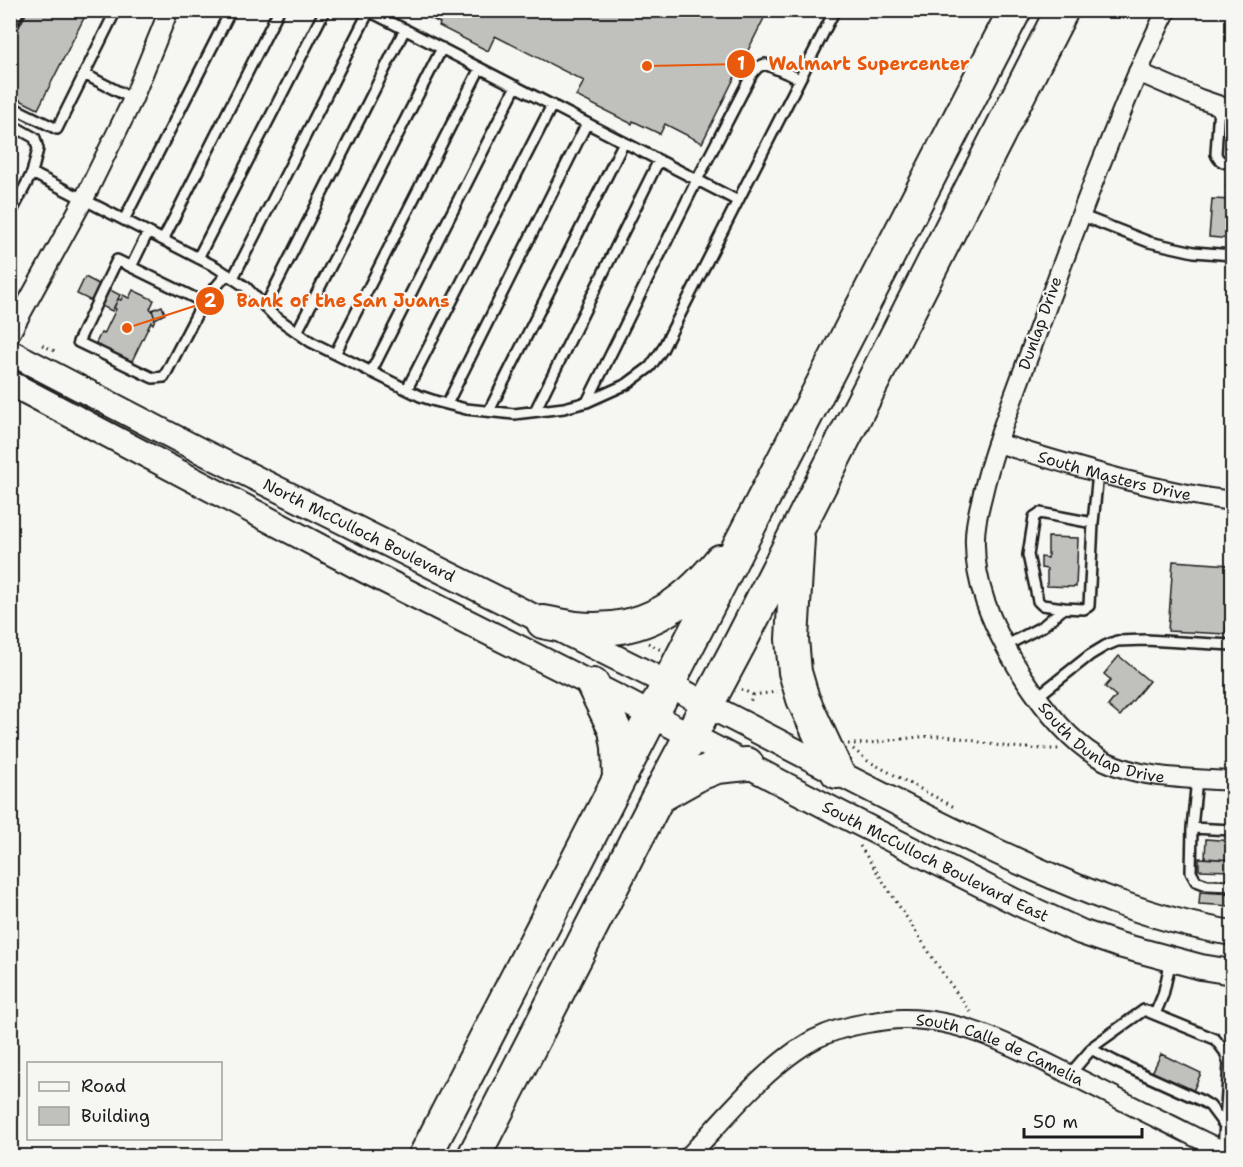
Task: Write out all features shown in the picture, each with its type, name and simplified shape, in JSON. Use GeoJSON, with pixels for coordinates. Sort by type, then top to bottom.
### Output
{"type":"FeatureCollection","features":[{"type":"Feature","properties":{"kind":"highway"},"geometry":{"type":"LineString","coordinates":[[425,1156],[1015,10]]}},
{"type":"Feature","properties":{"kind":"highway"},"geometry":{"type":"LineString","coordinates":[[474,1156],[1062,10]]}},
{"type":"Feature","properties":{"kind":"highway"},"geometry":{"type":"LineString","coordinates":[[799,525],[792,639],[795,672],[803,699],[837,772]]}},
{"type":"Feature","properties":{"kind":"highway"},"geometry":{"type":"LineString","coordinates":[[543,622],[574,627],[624,627],[662,613],[690,594],[705,580],[748,528]]}},
{"type":"Feature","properties":{"kind":"highway"},"geometry":{"type":"LineString","coordinates":[[592,685],[615,730],[619,778]]}},
{"type":"Feature","properties":{"kind":"highway"},"geometry":{"type":"LineString","coordinates":[[658,797],[699,774],[717,767],[747,765]]}},
{"type":"Feature","properties":{"kind":"street"},"geometry":{"type":"LineString","coordinates":[[10,334],[84,200],[133,99],[169,10]]}},
{"type":"Feature","properties":{"kind":"street","name":"Dunlap Drive"},"geometry":{"type":"LineString","coordinates":[[1005,646],[990,614],[977,570],[975,543],[978,512],[985,482],[1080,215],[1138,72],[1167,10]]}},
{"type":"Feature","properties":{"kind":"street"},"geometry":{"type":"LineString","coordinates":[[1138,72],[1226,108]]}},
{"type":"Feature","properties":{"kind":"street","name":"North McCulloch Boulevard"},"geometry":{"type":"LineString","coordinates":[[10,352],[195,448],[707,705]]}},
{"type":"Feature","properties":{"kind":"street","name":"North McCulloch Boulevard"},"geometry":{"type":"LineString","coordinates":[[10,383],[366,571],[652,715]]}},
{"type":"Feature","properties":{"kind":"street","name":"South Masters Drive"},"geometry":{"type":"LineString","coordinates":[[997,443],[1180,493],[1233,501]]}},
{"type":"Feature","properties":{"kind":"street","name":"South Dunlap Drive"},"geometry":{"type":"LineString","coordinates":[[1005,646],[1038,696],[1064,728],[1085,748],[1104,760],[1131,770],[1158,775],[1233,781]]}},
{"type":"Feature","properties":{"kind":"street"},"geometry":{"type":"LineString","coordinates":[[707,705],[954,831],[1036,869],[1150,912],[1233,933]]}},
{"type":"Feature","properties":{"kind":"street","name":"South McCulloch Boulevard East"},"geometry":{"type":"LineString","coordinates":[[652,715],[1026,907],[1119,945],[1171,960],[1233,972]]}},
{"type":"Feature","properties":{"kind":"street","name":"South Calle de Camelia"},"geometry":{"type":"LineString","coordinates":[[689,1156],[758,1083],[780,1063],[815,1039],[857,1025],[904,1019],[957,1026],[993,1038],[1228,1152]]}},
{"type":"Feature","properties":{"kind":"lane"},"geometry":{"type":"LineString","coordinates":[[10,27],[19,10]]}},
{"type":"Feature","properties":{"kind":"lane"},"geometry":{"type":"LineString","coordinates":[[10,106],[57,129],[116,10]]}},
{"type":"Feature","properties":{"kind":"lane"},"geometry":{"type":"LineString","coordinates":[[124,220],[231,10]]}},
{"type":"Feature","properties":{"kind":"lane"},"geometry":{"type":"LineString","coordinates":[[163,240],[279,10]]}},
{"type":"Feature","properties":{"kind":"lane"},"geometry":{"type":"LineString","coordinates":[[198,258],[325,10]]}},
{"type":"Feature","properties":{"kind":"lane"},"geometry":{"type":"LineString","coordinates":[[203,302],[117,260],[78,342],[153,378],[164,377],[203,302],[230,276],[369,10],[738,201]]}},
{"type":"Feature","properties":{"kind":"lane"},"geometry":{"type":"LineString","coordinates":[[32,173],[230,276],[246,287],[273,315],[311,342],[420,396],[466,409],[514,414],[564,408],[587,402],[627,384],[650,367],[662,350],[835,10]]}},
{"type":"Feature","properties":{"kind":"lane"},"geometry":{"type":"LineString","coordinates":[[265,307],[405,29]]}},
{"type":"Feature","properties":{"kind":"lane"},"geometry":{"type":"LineString","coordinates":[[297,332],[442,48]]}},
{"type":"Feature","properties":{"kind":"lane"},"geometry":{"type":"LineString","coordinates":[[587,402],[752,74],[758,67],[765,64],[800,80]]}},
{"type":"Feature","properties":{"kind":"lane"},"geometry":{"type":"LineString","coordinates":[[335,354],[480,68]]}},
{"type":"Feature","properties":{"kind":"lane"},"geometry":{"type":"LineString","coordinates":[[84,74],[133,99]]}},
{"type":"Feature","properties":{"kind":"lane"},"geometry":{"type":"LineString","coordinates":[[371,372],[516,86]]}},
{"type":"Feature","properties":{"kind":"lane"},"geometry":{"type":"LineString","coordinates":[[407,389],[552,105]]}},
{"type":"Feature","properties":{"kind":"lane"},"geometry":{"type":"LineString","coordinates":[[1226,108],[1216,154],[1219,160],[1230,163]]}},
{"type":"Feature","properties":{"kind":"lane"},"geometry":{"type":"LineString","coordinates":[[447,404],[587,123]]}},
{"type":"Feature","properties":{"kind":"lane"},"geometry":{"type":"LineString","coordinates":[[10,124],[35,138],[38,149],[32,173],[10,215]]}},
{"type":"Feature","properties":{"kind":"lane"},"geometry":{"type":"LineString","coordinates":[[489,411],[624,142]]}},
{"type":"Feature","properties":{"kind":"lane"},"geometry":{"type":"LineString","coordinates":[[535,411],[659,160]]}},
{"type":"Feature","properties":{"kind":"lane"},"geometry":{"type":"LineString","coordinates":[[1080,215],[1149,242],[1194,252],[1233,255]]}},
{"type":"Feature","properties":{"kind":"lane"},"geometry":{"type":"LineString","coordinates":[[131,267],[148,232]]}},
{"type":"Feature","properties":{"kind":"lane"},"geometry":{"type":"LineString","coordinates":[[1093,523],[1040,513],[1034,517],[1028,555],[1038,601],[1042,605],[1083,609],[1089,606],[1098,472]]}},
{"type":"Feature","properties":{"kind":"lane"},"geometry":{"type":"LineString","coordinates":[[1005,646],[1043,626],[1064,608]]}},
{"type":"Feature","properties":{"kind":"lane"},"geometry":{"type":"LineString","coordinates":[[1038,696],[1090,655],[1117,642],[1146,640],[1233,645]]}},
{"type":"Feature","properties":{"kind":"lane"},"geometry":{"type":"LineString","coordinates":[[1197,779],[1192,828],[1191,872],[1196,881],[1207,885],[1233,886]]}},
{"type":"Feature","properties":{"kind":"lane"},"geometry":{"type":"LineString","coordinates":[[1192,828],[1233,830]]}},
{"type":"Feature","properties":{"kind":"lane"},"geometry":{"type":"LineString","coordinates":[[1155,1014],[1163,995],[1171,960]]}},
{"type":"Feature","properties":{"kind":"lane"},"geometry":{"type":"LineString","coordinates":[[1070,1074],[1095,1045],[1144,1010],[1215,1040],[1225,1052],[1229,1064],[1225,1126],[1228,1152]]}},
{"type":"Feature","properties":{"kind":"lane"},"geometry":{"type":"LineString","coordinates":[[1091,1049],[1202,1101],[1210,1106],[1225,1126]]}},
{"type":"Feature","properties":{"kind":"path"},"geometry":{"type":"LineString","coordinates":[[1230,163],[1226,189],[1233,189]]}},
{"type":"Feature","properties":{"kind":"path"},"geometry":{"type":"LineString","coordinates":[[643,641],[666,652]]}},
{"type":"Feature","properties":{"kind":"path"},"geometry":{"type":"LineString","coordinates":[[734,686],[753,695],[782,691]]}},
{"type":"Feature","properties":{"kind":"path"},"geometry":{"type":"LineString","coordinates":[[746,709],[753,695]]}},
{"type":"Feature","properties":{"kind":"path"},"geometry":{"type":"LineString","coordinates":[[957,809],[868,761],[846,744],[940,736],[961,737],[994,745],[1085,748]]}},
{"type":"Feature","properties":{"kind":"path"},"geometry":{"type":"LineString","coordinates":[[858,842],[944,975],[967,1008],[993,1038]]}},
{"type":"Feature","properties":{"kind":"building"},"geometry":{"type":"Polygon","coordinates":[[[28,10],[88,10],[38,109],[10,95],[10,44],[28,10]]]}},
{"type":"Feature","properties":{"kind":"building"},"geometry":{"type":"Polygon","coordinates":[[[431,10],[768,10],[702,143],[665,124],[660,134],[633,121],[632,124],[576,96],[584,81],[495,36],[488,51],[439,26],[440,23],[428,17],[431,10]]]}},
{"type":"Feature","properties":{"kind":"building"},"geometry":{"type":"Polygon","coordinates":[[[1212,199],[1232,200],[1232,239],[1209,237],[1212,199]]]}},
{"type":"Feature","properties":{"kind":"building"},"geometry":{"type":"Polygon","coordinates":[[[85,277],[120,295],[112,311],[77,294],[85,277]]]}},
{"type":"Feature","properties":{"kind":"building"},"geometry":{"type":"Polygon","coordinates":[[[133,290],[154,300],[150,309],[155,319],[153,324],[151,322],[130,365],[94,347],[101,333],[104,334],[116,309],[114,308],[118,299],[121,300],[123,295],[129,298],[133,290]]]}},
{"type":"Feature","properties":{"kind":"building"},"geometry":{"type":"Polygon","coordinates":[[[162,306],[165,314],[155,319],[152,310],[162,306]]]}},
{"type":"Feature","properties":{"kind":"building"},"geometry":{"type":"Polygon","coordinates":[[[1048,537],[1078,538],[1076,587],[1047,586],[1047,569],[1041,568],[1041,557],[1048,558],[1048,537]]]}},
{"type":"Feature","properties":{"kind":"building"},"geometry":{"type":"Polygon","coordinates":[[[1173,561],[1231,565],[1226,634],[1168,631],[1173,561]]]}},
{"type":"Feature","properties":{"kind":"building"},"geometry":{"type":"Polygon","coordinates":[[[1119,656],[1149,681],[1120,716],[1108,706],[1116,696],[1105,687],[1111,680],[1104,674],[1119,656]]]}},
{"type":"Feature","properties":{"kind":"building"},"geometry":{"type":"Polygon","coordinates":[[[1206,839],[1232,841],[1232,860],[1205,858],[1206,839]]]}},
{"type":"Feature","properties":{"kind":"building"},"geometry":{"type":"Polygon","coordinates":[[[1199,858],[1232,860],[1232,871],[1199,870],[1199,858]]]}},
{"type":"Feature","properties":{"kind":"building"},"geometry":{"type":"Polygon","coordinates":[[[1200,892],[1232,894],[1232,906],[1199,904],[1200,892]]]}},
{"type":"Feature","properties":{"kind":"building"},"geometry":{"type":"Polygon","coordinates":[[[1161,1054],[1201,1073],[1193,1091],[1152,1073],[1161,1054]]]}},
{"type":"Feature","properties":{"kind":"place","name":"Walmart Supercenter"},"geometry":{"type":"Point","coordinates":[647,66]}},
{"type":"Feature","properties":{"kind":"place","name":"Bank of the San Juans"},"geometry":{"type":"Point","coordinates":[127,328]}}]}
